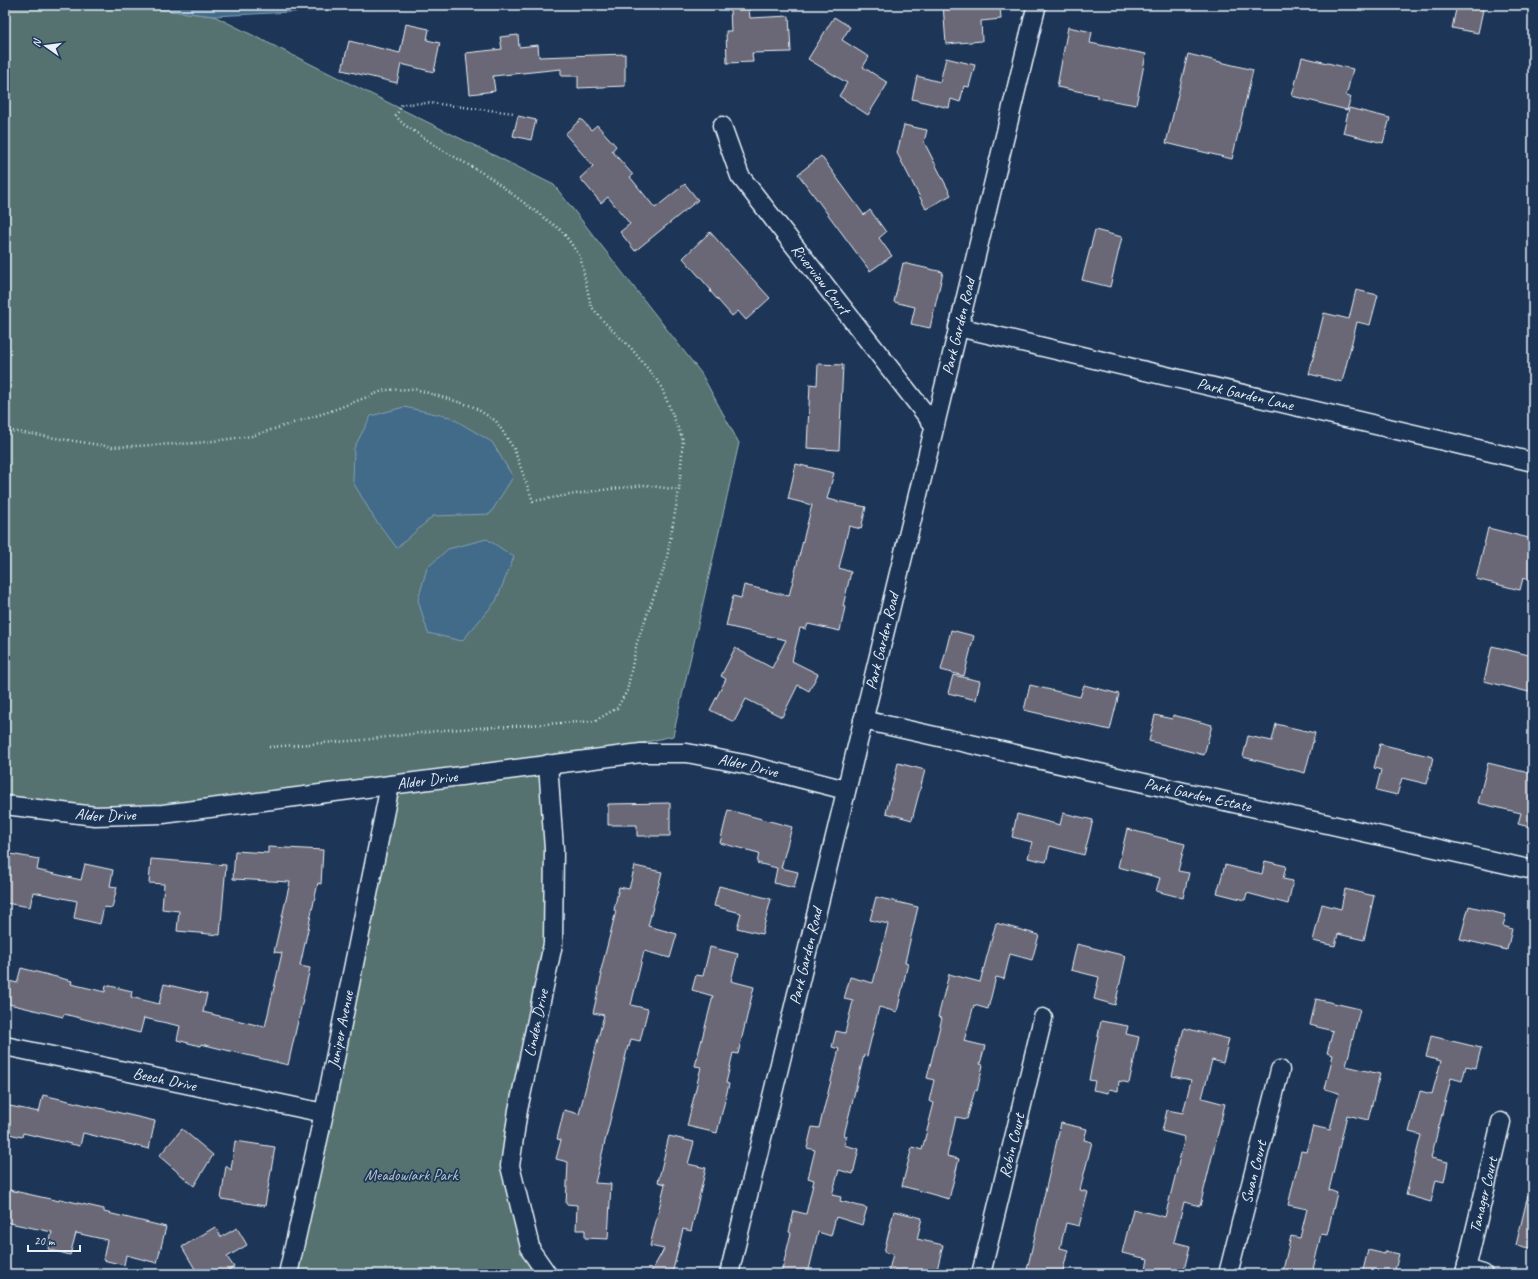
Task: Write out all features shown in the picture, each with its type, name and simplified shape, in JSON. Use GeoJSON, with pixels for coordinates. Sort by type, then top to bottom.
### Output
{"type":"FeatureCollection","features":[{"type":"Feature","properties":{"kind":"street","name":"Park Garden Road"},"geometry":{"type":"LineString","coordinates":[[729,1274],[1036,8]]}},
{"type":"Feature","properties":{"kind":"street","name":"Riverview Court"},"geometry":{"type":"LineString","coordinates":[[722,126],[740,176],[934,425]]}},
{"type":"Feature","properties":{"kind":"street","name":"Park Garden Lane"},"geometry":{"type":"LineString","coordinates":[[958,327],[1533,462]]}},
{"type":"Feature","properties":{"kind":"street","name":"Park Garden Estate"},"geometry":{"type":"LineString","coordinates":[[863,720],[1533,870]]}},
{"type":"Feature","properties":{"kind":"street","name":"Alder Drive"},"geometry":{"type":"LineString","coordinates":[[5,805],[95,816],[163,814],[641,753],[687,753],[744,764],[846,790]]}},
{"type":"Feature","properties":{"kind":"street","name":"Linden Drive"},"geometry":{"type":"LineString","coordinates":[[547,1274],[531,1251],[510,1166],[518,1110],[553,944],[554,849],[548,764]]}},
{"type":"Feature","properties":{"kind":"street","name":"Juniper Avenue"},"geometry":{"type":"LineString","coordinates":[[288,1274],[324,1113],[390,785]]}},
{"type":"Feature","properties":{"kind":"street","name":"Robin Court"},"geometry":{"type":"LineString","coordinates":[[981,1274],[1043,1018]]}},
{"type":"Feature","properties":{"kind":"street","name":"Beech Drive"},"geometry":{"type":"LineString","coordinates":[[5,1046],[324,1113]]}},
{"type":"Feature","properties":{"kind":"street","name":"Swan Court"},"geometry":{"type":"LineString","coordinates":[[1228,1274],[1280,1070]]}},
{"type":"Feature","properties":{"kind":"street","name":"Tanager Court"},"geometry":{"type":"LineString","coordinates":[[1465,1272],[1501,1122]]}},
{"type":"Feature","properties":{"kind":"street"},"geometry":{"type":"LineString","coordinates":[[1465,1272],[1484,1274]]}},
{"type":"Feature","properties":{"kind":"path"},"geometry":{"type":"LineString","coordinates":[[269,747],[364,740],[445,730],[595,721],[617,708],[627,691],[637,642],[666,563],[679,490],[683,440],[660,384],[631,348],[605,323],[591,306],[580,256],[562,231],[488,176],[444,151],[403,124],[396,116],[402,104],[430,103],[514,113]]}},
{"type":"Feature","properties":{"kind":"path"},"geometry":{"type":"LineString","coordinates":[[5,430],[112,447],[197,443],[252,436],[332,411],[385,390],[415,389],[472,406],[496,421],[514,449],[533,501],[594,491],[645,485],[679,490]]}},
{"type":"Feature","properties":{"kind":"green space","name":"Meadowlark Park"},"geometry":{"type":"Polygon","coordinates":[[[5,5],[122,5],[214,16],[554,185],[701,373],[739,443],[673,736],[548,764],[553,944],[510,1166],[547,1274],[288,1274],[390,785],[163,814],[5,805],[5,5]]]}},
{"type":"Feature","properties":{"kind":"water"},"geometry":{"type":"Polygon","coordinates":[[[122,5],[425,5],[214,16],[122,5]]]}},
{"type":"Feature","properties":{"kind":"water"},"geometry":{"type":"Polygon","coordinates":[[[404,407],[450,417],[492,442],[513,477],[490,514],[433,516],[397,548],[374,518],[353,482],[354,448],[371,416],[404,407]]]}},
{"type":"Feature","properties":{"kind":"water"},"geometry":{"type":"Polygon","coordinates":[[[487,539],[514,557],[496,601],[462,641],[428,633],[418,600],[427,568],[448,549],[487,539]]]}},
{"type":"Feature","properties":{"kind":"building"},"geometry":{"type":"Polygon","coordinates":[[[943,5],[1000,5],[1001,19],[981,21],[982,41],[946,44],[943,5]]]}},
{"type":"Feature","properties":{"kind":"building"},"geometry":{"type":"Polygon","coordinates":[[[1457,5],[1484,5],[1478,33],[1452,28],[1457,5]]]}},
{"type":"Feature","properties":{"kind":"building"},"geometry":{"type":"Polygon","coordinates":[[[749,8],[750,18],[789,16],[791,52],[752,53],[753,62],[727,63],[726,31],[731,31],[730,9],[749,8]]]}},
{"type":"Feature","properties":{"kind":"building"},"geometry":{"type":"Polygon","coordinates":[[[834,17],[850,27],[842,40],[869,57],[863,67],[888,83],[868,115],[839,96],[847,83],[808,59],[834,17]]]}},
{"type":"Feature","properties":{"kind":"building"},"geometry":{"type":"Polygon","coordinates":[[[406,24],[429,29],[427,40],[440,43],[434,72],[401,64],[397,83],[342,70],[349,41],[400,53],[406,24]]]}},
{"type":"Feature","properties":{"kind":"building"},"geometry":{"type":"Polygon","coordinates":[[[1068,27],[1092,32],[1090,43],[1146,54],[1136,105],[1097,98],[1097,95],[1057,87],[1068,27]]]}},
{"type":"Feature","properties":{"kind":"building"},"geometry":{"type":"Polygon","coordinates":[[[518,35],[519,47],[538,45],[539,57],[625,54],[625,86],[578,88],[578,76],[561,76],[561,69],[493,76],[495,91],[470,94],[466,53],[502,49],[500,37],[518,35]]]}},
{"type":"Feature","properties":{"kind":"building"},"geometry":{"type":"Polygon","coordinates":[[[1188,54],[1253,70],[1232,159],[1166,143],[1188,54]]]}},
{"type":"Feature","properties":{"kind":"building"},"geometry":{"type":"Polygon","coordinates":[[[1302,57],[1353,69],[1346,96],[1351,97],[1347,110],[1292,96],[1302,57]]]}},
{"type":"Feature","properties":{"kind":"building"},"geometry":{"type":"Polygon","coordinates":[[[946,58],[975,65],[969,87],[964,86],[960,102],[951,99],[949,108],[912,99],[917,76],[940,82],[946,58]]]}},
{"type":"Feature","properties":{"kind":"building"},"geometry":{"type":"Polygon","coordinates":[[[1349,108],[1390,118],[1383,143],[1343,133],[1349,108]]]}},
{"type":"Feature","properties":{"kind":"building"},"geometry":{"type":"Polygon","coordinates":[[[518,116],[536,120],[531,140],[513,136],[518,116]]]}},
{"type":"Feature","properties":{"kind":"building"},"geometry":{"type":"Polygon","coordinates":[[[581,119],[591,130],[597,125],[616,146],[612,151],[633,175],[630,177],[655,208],[685,184],[698,200],[635,251],[620,232],[630,224],[608,197],[601,203],[580,178],[593,166],[565,134],[581,119]]]}},
{"type":"Feature","properties":{"kind":"building"},"geometry":{"type":"Polygon","coordinates":[[[904,125],[927,130],[924,142],[951,195],[926,209],[897,153],[904,125]]]}},
{"type":"Feature","properties":{"kind":"building"},"geometry":{"type":"Polygon","coordinates":[[[821,156],[864,215],[870,210],[886,232],[879,238],[892,256],[870,271],[798,174],[821,156]]]}},
{"type":"Feature","properties":{"kind":"building"},"geometry":{"type":"Polygon","coordinates":[[[1095,230],[1122,237],[1110,287],[1082,280],[1095,230]]]}},
{"type":"Feature","properties":{"kind":"building"},"geometry":{"type":"Polygon","coordinates":[[[710,232],[770,298],[746,320],[738,311],[732,316],[683,258],[710,232]]]}},
{"type":"Feature","properties":{"kind":"building"},"geometry":{"type":"Polygon","coordinates":[[[903,263],[943,272],[930,328],[911,324],[915,307],[894,302],[903,263]]]}},
{"type":"Feature","properties":{"kind":"building"},"geometry":{"type":"Polygon","coordinates":[[[1356,290],[1378,295],[1370,325],[1357,322],[1342,382],[1309,374],[1324,313],[1349,319],[1356,290]]]}},
{"type":"Feature","properties":{"kind":"building"},"geometry":{"type":"Polygon","coordinates":[[[818,364],[843,365],[839,450],[807,448],[810,384],[817,385],[818,364]]]}},
{"type":"Feature","properties":{"kind":"building"},"geometry":{"type":"Polygon","coordinates":[[[796,464],[834,473],[827,499],[866,507],[861,529],[849,526],[839,568],[851,572],[843,606],[845,607],[840,631],[808,624],[806,629],[800,628],[792,661],[818,674],[809,691],[798,685],[782,717],[746,699],[734,722],[710,710],[726,679],[721,676],[735,648],[772,668],[786,640],[726,626],[733,596],[741,598],[744,585],[789,596],[812,505],[788,499],[796,464]]]}},
{"type":"Feature","properties":{"kind":"building"},"geometry":{"type":"Polygon","coordinates":[[[1488,528],[1533,539],[1533,581],[1523,578],[1520,590],[1476,579],[1488,528]]]}},
{"type":"Feature","properties":{"kind":"building"},"geometry":{"type":"Polygon","coordinates":[[[951,630],[974,636],[964,676],[941,670],[951,630]]]}},
{"type":"Feature","properties":{"kind":"building"},"geometry":{"type":"Polygon","coordinates":[[[1492,646],[1533,656],[1533,693],[1484,681],[1492,646]]]}},
{"type":"Feature","properties":{"kind":"building"},"geometry":{"type":"Polygon","coordinates":[[[953,675],[980,681],[976,700],[948,693],[953,675]]]}},
{"type":"Feature","properties":{"kind":"building"},"geometry":{"type":"Polygon","coordinates":[[[1030,685],[1080,697],[1084,685],[1119,694],[1110,730],[1024,710],[1030,685]]]}},
{"type":"Feature","properties":{"kind":"building"},"geometry":{"type":"Polygon","coordinates":[[[1155,715],[1172,719],[1173,715],[1212,725],[1204,755],[1149,741],[1155,715]]]}},
{"type":"Feature","properties":{"kind":"building"},"geometry":{"type":"Polygon","coordinates":[[[1276,724],[1315,733],[1305,773],[1243,757],[1248,736],[1272,741],[1276,724]]]}},
{"type":"Feature","properties":{"kind":"building"},"geometry":{"type":"Polygon","coordinates":[[[1380,744],[1433,757],[1427,784],[1402,778],[1397,795],[1376,790],[1381,770],[1374,768],[1380,744]]]}},
{"type":"Feature","properties":{"kind":"building"},"geometry":{"type":"Polygon","coordinates":[[[898,763],[925,770],[912,820],[886,813],[898,763]]]}},
{"type":"Feature","properties":{"kind":"building"},"geometry":{"type":"Polygon","coordinates":[[[1488,763],[1533,774],[1533,828],[1518,824],[1521,813],[1478,803],[1488,763]]]}},
{"type":"Feature","properties":{"kind":"building"},"geometry":{"type":"Polygon","coordinates":[[[670,803],[670,836],[637,836],[637,825],[608,825],[608,804],[670,803]]]}},
{"type":"Feature","properties":{"kind":"building"},"geometry":{"type":"Polygon","coordinates":[[[728,810],[792,827],[781,868],[798,872],[794,888],[774,883],[777,868],[757,863],[759,853],[720,843],[728,810]]]}},
{"type":"Feature","properties":{"kind":"building"},"geometry":{"type":"Polygon","coordinates":[[[1063,813],[1093,820],[1084,855],[1050,846],[1046,862],[1028,858],[1032,842],[1012,837],[1017,814],[1060,825],[1063,813]]]}},
{"type":"Feature","properties":{"kind":"building"},"geometry":{"type":"Polygon","coordinates":[[[1127,829],[1185,844],[1178,871],[1189,873],[1183,898],[1156,891],[1160,878],[1118,867],[1127,829]]]}},
{"type":"Feature","properties":{"kind":"building"},"geometry":{"type":"Polygon","coordinates":[[[268,847],[323,850],[321,884],[318,883],[300,966],[310,968],[288,1065],[201,1044],[200,1046],[177,1040],[180,1026],[144,1018],[140,1033],[64,1014],[63,1017],[5,1003],[5,980],[17,983],[21,968],[72,981],[71,984],[105,992],[106,985],[132,991],[131,997],[159,1004],[164,984],[207,994],[203,1012],[265,1027],[282,953],[274,952],[290,882],[233,879],[235,851],[268,853],[268,847]]]}},
{"type":"Feature","properties":{"kind":"building"},"geometry":{"type":"Polygon","coordinates":[[[5,853],[39,859],[37,870],[81,880],[85,864],[113,870],[110,886],[117,887],[112,908],[104,907],[100,924],[74,918],[77,901],[33,892],[30,907],[5,903],[5,853]]]}},
{"type":"Feature","properties":{"kind":"building"},"geometry":{"type":"Polygon","coordinates":[[[151,859],[226,865],[220,935],[177,931],[179,911],[162,909],[164,884],[149,883],[151,859]]]}},
{"type":"Feature","properties":{"kind":"building"},"geometry":{"type":"Polygon","coordinates":[[[1265,861],[1286,866],[1283,879],[1293,881],[1288,904],[1247,893],[1245,900],[1217,893],[1225,865],[1262,874],[1265,861]]]}},
{"type":"Feature","properties":{"kind":"building"},"geometry":{"type":"Polygon","coordinates":[[[635,866],[662,872],[648,926],[677,934],[670,958],[644,951],[631,1005],[648,1009],[640,1041],[631,1039],[629,1047],[628,1046],[595,1183],[611,1184],[608,1239],[585,1238],[585,1230],[576,1230],[577,1205],[566,1204],[568,1162],[556,1159],[561,1140],[557,1139],[564,1110],[579,1114],[604,1015],[593,1013],[602,974],[600,974],[616,911],[614,910],[619,887],[629,889],[635,866]]]}},
{"type":"Feature","properties":{"kind":"building"},"geometry":{"type":"Polygon","coordinates":[[[719,886],[771,899],[762,934],[737,928],[741,913],[714,906],[719,886]]]}},
{"type":"Feature","properties":{"kind":"building"},"geometry":{"type":"Polygon","coordinates":[[[1345,889],[1374,896],[1364,940],[1338,934],[1335,946],[1313,941],[1322,904],[1341,909],[1345,889]]]}},
{"type":"Feature","properties":{"kind":"building"},"geometry":{"type":"Polygon","coordinates":[[[876,897],[918,907],[905,962],[908,963],[897,1012],[879,1007],[867,1056],[864,1055],[844,1135],[847,1136],[844,1145],[859,1149],[853,1174],[839,1170],[832,1195],[841,1197],[840,1201],[867,1208],[862,1225],[836,1217],[831,1236],[818,1232],[808,1274],[781,1274],[791,1233],[789,1232],[794,1211],[806,1214],[814,1180],[808,1178],[815,1150],[807,1148],[812,1127],[819,1128],[839,1049],[832,1047],[836,1031],[845,1033],[853,1001],[844,999],[850,977],[873,983],[880,956],[888,924],[870,920],[876,897]]]}},
{"type":"Feature","properties":{"kind":"building"},"geometry":{"type":"Polygon","coordinates":[[[1469,906],[1506,915],[1503,926],[1512,929],[1507,950],[1460,939],[1469,906]]]}},
{"type":"Feature","properties":{"kind":"building"},"geometry":{"type":"Polygon","coordinates":[[[996,923],[1039,935],[1032,960],[1010,954],[1004,979],[996,977],[988,1009],[974,1005],[964,1041],[985,1046],[980,1064],[983,1065],[977,1091],[975,1090],[967,1119],[956,1117],[947,1156],[959,1159],[949,1199],[902,1186],[912,1147],[922,1150],[934,1103],[929,1101],[934,1080],[927,1078],[942,1018],[938,1017],[949,974],[980,982],[996,923]]]}},
{"type":"Feature","properties":{"kind":"building"},"geometry":{"type":"Polygon","coordinates":[[[1077,944],[1126,956],[1115,1005],[1094,999],[1099,977],[1071,970],[1077,944]]]}},
{"type":"Feature","properties":{"kind":"building"},"geometry":{"type":"Polygon","coordinates":[[[710,947],[738,954],[731,981],[754,987],[738,1054],[733,1053],[726,1083],[729,1084],[717,1133],[687,1126],[701,1067],[695,1066],[713,996],[692,990],[696,975],[703,976],[710,947]]]}},
{"type":"Feature","properties":{"kind":"building"},"geometry":{"type":"Polygon","coordinates":[[[1316,999],[1360,1009],[1346,1066],[1380,1074],[1368,1120],[1347,1115],[1329,1190],[1337,1193],[1327,1235],[1321,1234],[1312,1274],[1282,1274],[1291,1236],[1300,1238],[1307,1209],[1288,1205],[1301,1151],[1306,1152],[1313,1126],[1330,1130],[1339,1093],[1325,1089],[1333,1055],[1327,1053],[1333,1031],[1310,1025],[1316,999]]]}},
{"type":"Feature","properties":{"kind":"building"},"geometry":{"type":"Polygon","coordinates":[[[1101,1021],[1128,1026],[1126,1034],[1139,1037],[1129,1083],[1119,1081],[1118,1091],[1109,1089],[1108,1093],[1093,1090],[1095,1081],[1089,1080],[1101,1021]]]}},
{"type":"Feature","properties":{"kind":"building"},"geometry":{"type":"Polygon","coordinates":[[[1184,1028],[1229,1039],[1223,1063],[1212,1060],[1202,1098],[1225,1104],[1200,1206],[1184,1202],[1174,1242],[1190,1246],[1183,1274],[1145,1274],[1148,1259],[1122,1253],[1133,1209],[1165,1217],[1185,1137],[1162,1131],[1167,1110],[1183,1113],[1191,1080],[1172,1076],[1184,1028]]]}},
{"type":"Feature","properties":{"kind":"building"},"geometry":{"type":"Polygon","coordinates":[[[1431,1036],[1481,1048],[1476,1068],[1466,1066],[1462,1081],[1451,1078],[1431,1158],[1448,1162],[1444,1182],[1436,1180],[1431,1202],[1406,1195],[1421,1135],[1409,1132],[1420,1091],[1432,1094],[1441,1061],[1426,1057],[1431,1036]]]}},
{"type":"Feature","properties":{"kind":"building"},"geometry":{"type":"Polygon","coordinates":[[[43,1095],[155,1121],[149,1149],[83,1133],[80,1146],[23,1133],[22,1137],[5,1133],[5,1105],[39,1112],[43,1095]]]}},
{"type":"Feature","properties":{"kind":"building"},"geometry":{"type":"Polygon","coordinates":[[[1061,1123],[1087,1129],[1084,1140],[1092,1142],[1080,1190],[1088,1192],[1079,1226],[1066,1223],[1060,1248],[1068,1250],[1062,1274],[1026,1274],[1061,1123]]]}},
{"type":"Feature","properties":{"kind":"building"},"geometry":{"type":"Polygon","coordinates":[[[182,1129],[213,1155],[194,1186],[159,1156],[182,1129]]]}},
{"type":"Feature","properties":{"kind":"building"},"geometry":{"type":"Polygon","coordinates":[[[669,1136],[694,1142],[688,1164],[706,1168],[691,1231],[683,1229],[672,1274],[650,1274],[664,1249],[650,1246],[665,1184],[658,1182],[669,1136]]]}},
{"type":"Feature","properties":{"kind":"building"},"geometry":{"type":"Polygon","coordinates":[[[235,1141],[275,1147],[265,1206],[221,1199],[226,1166],[231,1170],[235,1141]]]}},
{"type":"Feature","properties":{"kind":"building"},"geometry":{"type":"Polygon","coordinates":[[[5,1189],[104,1209],[104,1212],[166,1227],[157,1263],[126,1255],[124,1265],[103,1260],[107,1240],[76,1233],[70,1255],[48,1249],[52,1232],[5,1222],[5,1189]]]}},
{"type":"Feature","properties":{"kind":"building"},"geometry":{"type":"Polygon","coordinates":[[[1528,1195],[1533,1196],[1533,1249],[1516,1245],[1528,1195]]]}},
{"type":"Feature","properties":{"kind":"building"},"geometry":{"type":"Polygon","coordinates":[[[894,1211],[922,1218],[917,1239],[943,1245],[936,1274],[888,1274],[893,1254],[884,1252],[894,1211]]]}},
{"type":"Feature","properties":{"kind":"building"},"geometry":{"type":"Polygon","coordinates":[[[215,1227],[221,1237],[237,1228],[247,1245],[227,1257],[234,1267],[222,1274],[198,1274],[182,1247],[215,1227]]]}},
{"type":"Feature","properties":{"kind":"building"},"geometry":{"type":"Polygon","coordinates":[[[1368,1250],[1385,1254],[1385,1251],[1399,1254],[1394,1274],[1362,1274],[1368,1250]]]}}]}
